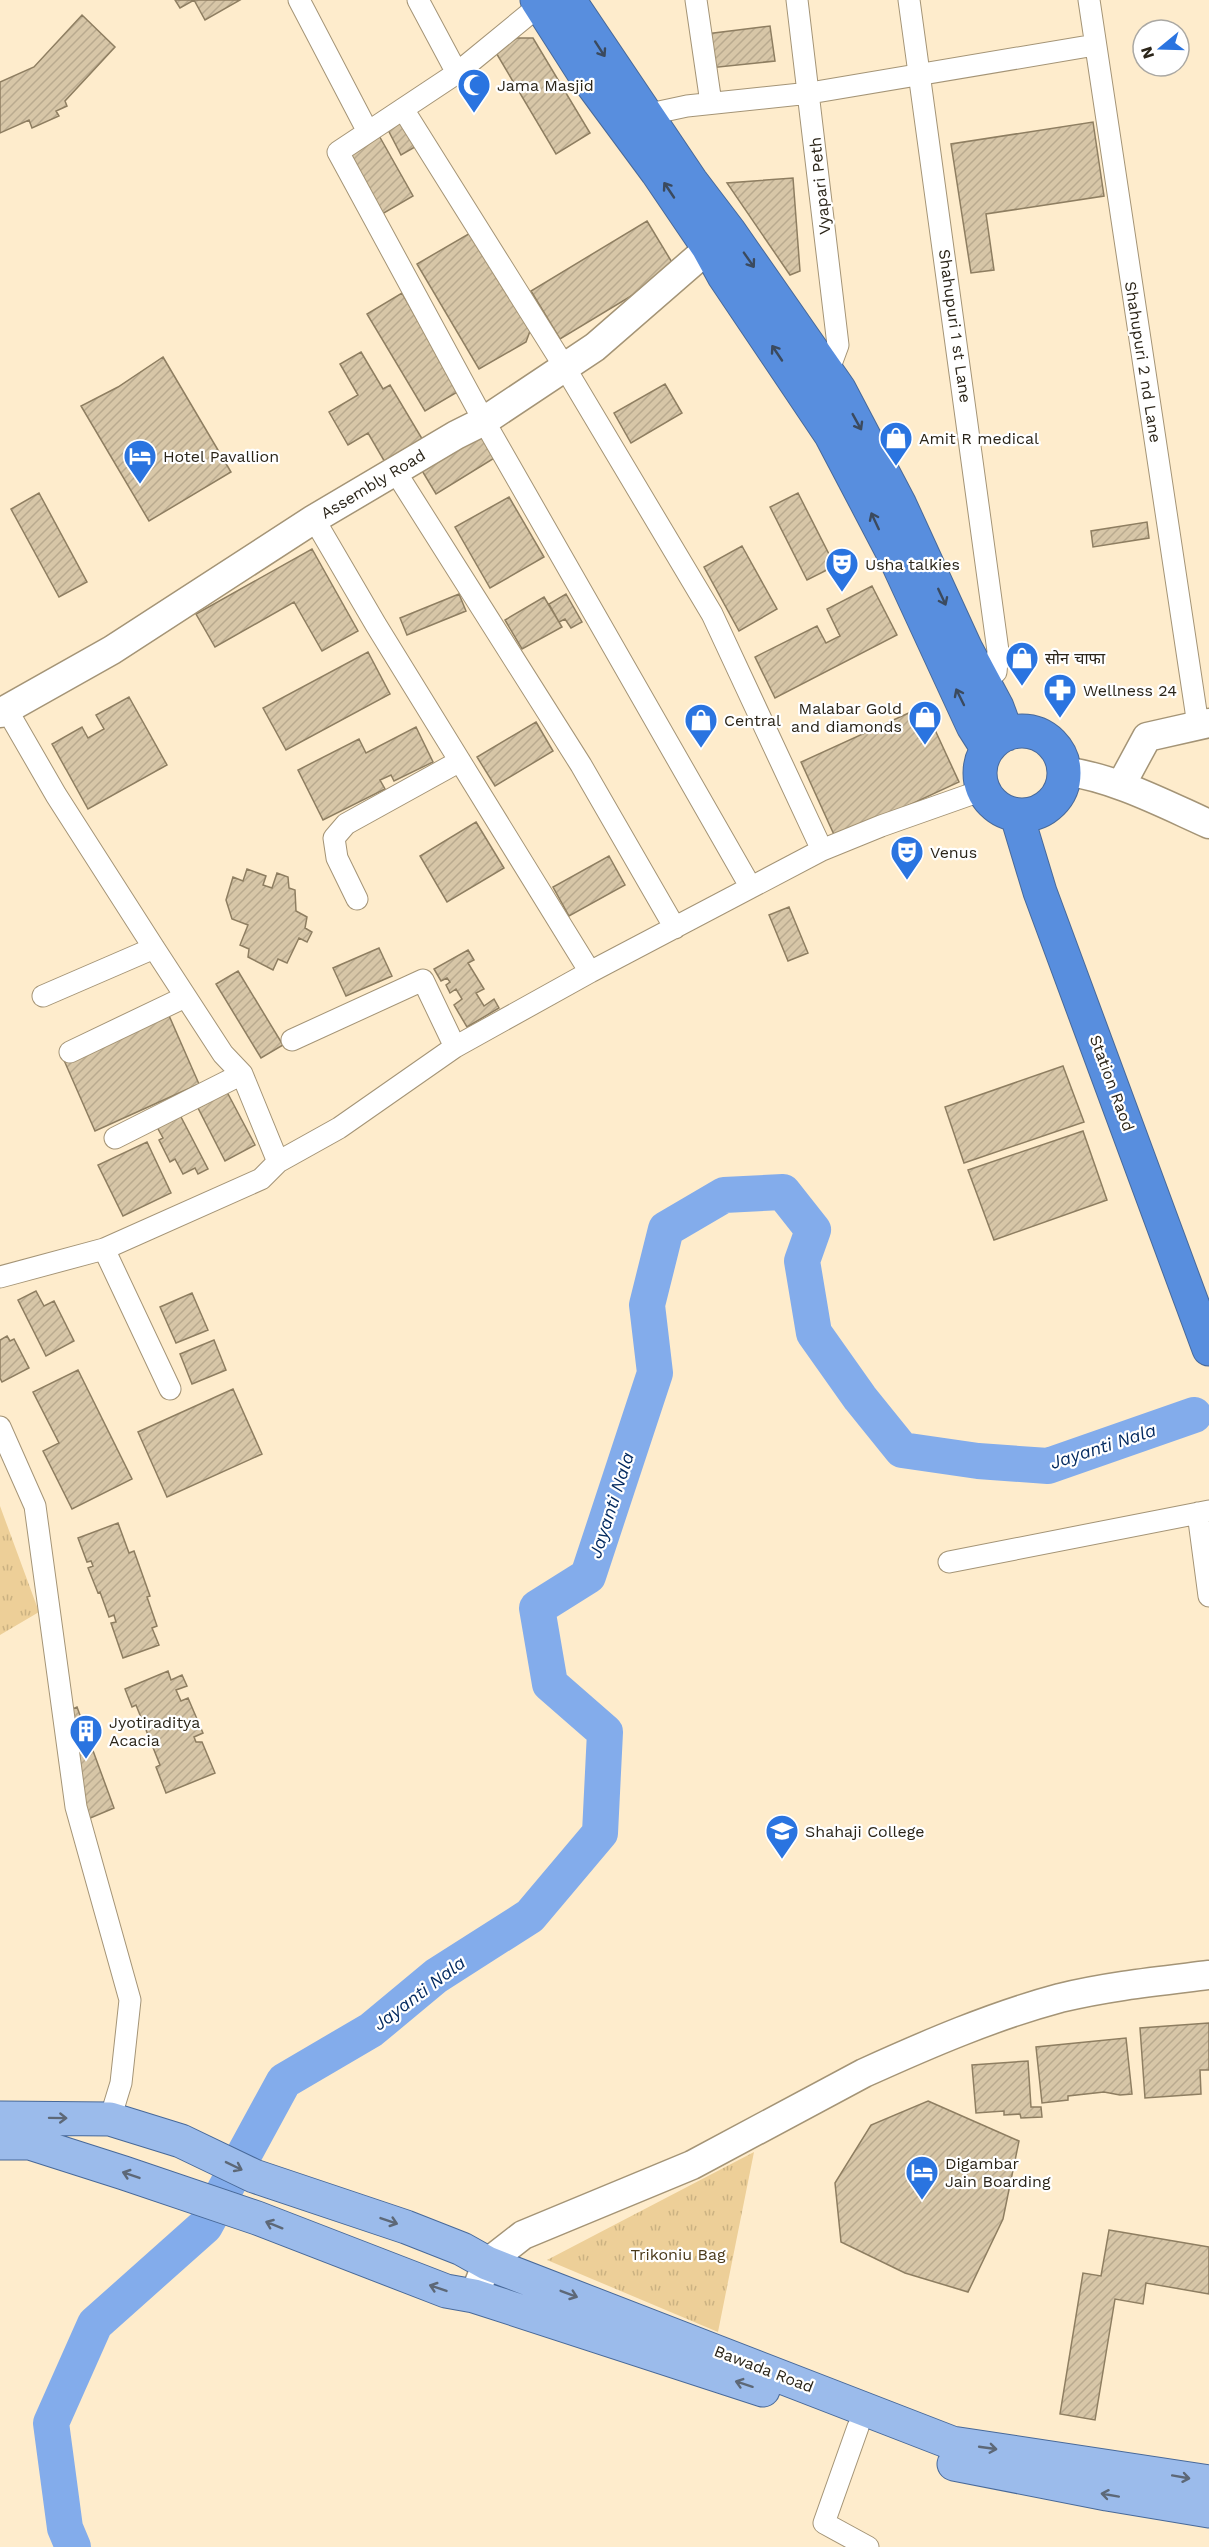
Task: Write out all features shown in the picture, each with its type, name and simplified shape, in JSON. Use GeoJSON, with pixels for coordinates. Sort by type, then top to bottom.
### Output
{"type":"FeatureCollection","features":[{"type":"Feature","properties":{"kind":"highway"},"geometry":{"type":"LineString","coordinates":[[548,1],[645,115],[691,182],[718,239],[724,276],[831,435],[894,555],[973,726],[1008,738],[1040,735],[1057,750],[1064,771],[1064,782],[1054,802],[1026,815],[1004,812],[992,804],[983,790],[980,765],[1008,738]]}},
{"type":"Feature","properties":{"kind":"highway"},"geometry":{"type":"LineString","coordinates":[[548,1],[583,72],[657,172],[718,239],[828,372],[861,427],[900,505],[983,683],[997,707],[1008,738]]}},
{"type":"Feature","properties":{"kind":"highway"},"geometry":{"type":"LineString","coordinates":[[1026,815],[1209,1300]]}},
{"type":"Feature","properties":{"kind":"highway","name":"Station Raod"},"geometry":{"type":"LineString","coordinates":[[1026,815],[1040,892],[1209,1349]]}},
{"type":"Feature","properties":{"kind":"main road"},"geometry":{"type":"LineString","coordinates":[[0,2118],[110,2119]]}},
{"type":"Feature","properties":{"kind":"main road","name":"Bawada Road"},"geometry":{"type":"LineString","coordinates":[[110,2119],[182,2141],[254,2176],[406,2227],[462,2249],[487,2263],[952,2443],[1209,2482]]}},
{"type":"Feature","properties":{"kind":"main road","name":"Bawada Road"},"geometry":{"type":"LineString","coordinates":[[0,2143],[30,2144],[186,2194],[257,2218],[446,2291],[474,2296],[787,2398],[952,2464],[1209,2511]]}},
{"type":"Feature","properties":{"kind":"street"},"geometry":{"type":"LineString","coordinates":[[299,0],[368,132]]}},
{"type":"Feature","properties":{"kind":"street"},"geometry":{"type":"LineString","coordinates":[[418,0],[457,73]]}},
{"type":"Feature","properties":{"kind":"street"},"geometry":{"type":"LineString","coordinates":[[696,0],[711,103]]}},
{"type":"Feature","properties":{"kind":"street","name":"Vyapari Peth"},"geometry":{"type":"LineString","coordinates":[[797,0],[810,93],[838,345],[828,372]]}},
{"type":"Feature","properties":{"kind":"street","name":"Shahupuri 1 st Lane"},"geometry":{"type":"LineString","coordinates":[[909,0],[998,651],[996,672],[983,683]]}},
{"type":"Feature","properties":{"kind":"street","name":"Shahupuri 2 nd Lane"},"geometry":{"type":"LineString","coordinates":[[1089,0],[1204,724]]}},
{"type":"Feature","properties":{"kind":"street"},"geometry":{"type":"LineString","coordinates":[[548,1],[457,73],[338,153],[484,421],[750,886]]}},
{"type":"Feature","properties":{"kind":"street"},"geometry":{"type":"LineString","coordinates":[[645,115],[711,103],[810,93],[1095,45]]}},
{"type":"Feature","properties":{"kind":"street"},"geometry":{"type":"LineString","coordinates":[[403,109],[564,366],[711,614],[822,850]]}},
{"type":"Feature","properties":{"kind":"street","name":"Assembly Road"},"geometry":{"type":"LineString","coordinates":[[3,711],[112,650],[314,519],[484,421],[564,366],[595,348],[718,239]]}},
{"type":"Feature","properties":{"kind":"street"},"geometry":{"type":"LineString","coordinates":[[395,471],[581,765],[675,928]]}},
{"type":"Feature","properties":{"kind":"street"},"geometry":{"type":"LineString","coordinates":[[314,519],[376,626],[590,972]]}},
{"type":"Feature","properties":{"kind":"street"},"geometry":{"type":"LineString","coordinates":[[3,711],[185,997],[223,1054],[242,1074],[278,1162]]}},
{"type":"Feature","properties":{"kind":"street"},"geometry":{"type":"LineString","coordinates":[[1121,785],[1147,736],[1204,724]]}},
{"type":"Feature","properties":{"kind":"street"},"geometry":{"type":"LineString","coordinates":[[357,899],[337,858],[334,838],[346,824],[460,761]]}},
{"type":"Feature","properties":{"kind":"street"},"geometry":{"type":"LineString","coordinates":[[1064,771],[1086,774],[1121,785],[1209,824]]}},
{"type":"Feature","properties":{"kind":"street"},"geometry":{"type":"LineString","coordinates":[[0,1277],[104,1249],[261,1179],[278,1162],[339,1128],[454,1047],[590,972],[822,850],[881,826],[983,790]]}},
{"type":"Feature","properties":{"kind":"street"},"geometry":{"type":"LineString","coordinates":[[43,996],[154,948]]}},
{"type":"Feature","properties":{"kind":"street"},"geometry":{"type":"LineString","coordinates":[[292,1040],[423,980],[454,1047]]}},
{"type":"Feature","properties":{"kind":"street"},"geometry":{"type":"LineString","coordinates":[[70,1052],[185,997]]}},
{"type":"Feature","properties":{"kind":"street"},"geometry":{"type":"LineString","coordinates":[[115,1138],[242,1074]]}},
{"type":"Feature","properties":{"kind":"street"},"geometry":{"type":"LineString","coordinates":[[104,1249],[170,1389]]}},
{"type":"Feature","properties":{"kind":"street"},"geometry":{"type":"LineString","coordinates":[[0,1427],[35,1506],[76,1807],[130,2000],[121,2083],[110,2119]]}},
{"type":"Feature","properties":{"kind":"street"},"geometry":{"type":"LineString","coordinates":[[950,1562],[1204,1512],[1209,1596]]}},
{"type":"Feature","properties":{"kind":"street"},"geometry":{"type":"LineString","coordinates":[[474,2296],[487,2263],[524,2235],[692,2165],[864,2073],[1000,2017],[1061,1998],[1209,1975]]}},
{"type":"Feature","properties":{"kind":"street"},"geometry":{"type":"LineString","coordinates":[[858,2427],[824,2523],[868,2547]]}},
{"type":"Feature","properties":{"kind":"green space"},"geometry":{"type":"Polygon","coordinates":[[[0,1506],[39,1612],[0,1635],[0,1506]]]}},
{"type":"Feature","properties":{"kind":"green space","name":"Trikoniu Bag"},"geometry":{"type":"Polygon","coordinates":[[[754,2152],[718,2332],[547,2260],[754,2152]]]}},
{"type":"Feature","properties":{"kind":"building"},"geometry":{"type":"Polygon","coordinates":[[[175,0],[194,0],[180,8],[175,0]]]}},
{"type":"Feature","properties":{"kind":"building"},"geometry":{"type":"Polygon","coordinates":[[[194,0],[240,0],[205,20],[194,0]]]}},
{"type":"Feature","properties":{"kind":"building"},"geometry":{"type":"Polygon","coordinates":[[[82,15],[115,47],[65,101],[67,106],[56,111],[59,116],[32,128],[29,120],[0,133],[0,82],[34,67],[82,15]]]}},
{"type":"Feature","properties":{"kind":"building"},"geometry":{"type":"Polygon","coordinates":[[[770,26],[775,61],[709,68],[706,34],[770,26]]]}},
{"type":"Feature","properties":{"kind":"building"},"geometry":{"type":"Polygon","coordinates":[[[517,38],[533,38],[590,133],[556,154],[495,51],[517,38]]]}},
{"type":"Feature","properties":{"kind":"building"},"geometry":{"type":"Polygon","coordinates":[[[399,116],[415,147],[401,155],[385,124],[399,116]]]}},
{"type":"Feature","properties":{"kind":"building"},"geometry":{"type":"Polygon","coordinates":[[[1093,122],[1104,196],[986,214],[994,270],[971,273],[951,144],[1093,122]]]}},
{"type":"Feature","properties":{"kind":"building"},"geometry":{"type":"Polygon","coordinates":[[[377,132],[413,196],[377,217],[341,153],[377,132]]]}},
{"type":"Feature","properties":{"kind":"building"},"geometry":{"type":"Polygon","coordinates":[[[793,178],[800,271],[790,275],[727,183],[793,178]]]}},
{"type":"Feature","properties":{"kind":"building"},"geometry":{"type":"Polygon","coordinates":[[[647,221],[676,269],[560,339],[531,291],[647,221]]]}},
{"type":"Feature","properties":{"kind":"building"},"geometry":{"type":"Polygon","coordinates":[[[472,232],[530,331],[526,342],[479,369],[417,264],[472,232]]]}},
{"type":"Feature","properties":{"kind":"building"},"geometry":{"type":"Polygon","coordinates":[[[402,293],[459,391],[425,411],[367,314],[402,293]]]}},
{"type":"Feature","properties":{"kind":"building"},"geometry":{"type":"Polygon","coordinates":[[[361,352],[383,389],[390,385],[424,442],[386,464],[368,433],[348,445],[329,412],[358,395],[340,364],[361,352]]]}},
{"type":"Feature","properties":{"kind":"building"},"geometry":{"type":"Polygon","coordinates":[[[163,357],[231,472],[149,521],[81,406],[118,387],[163,357]]]}},
{"type":"Feature","properties":{"kind":"building"},"geometry":{"type":"Polygon","coordinates":[[[665,384],[682,413],[631,443],[614,413],[665,384]]]}},
{"type":"Feature","properties":{"kind":"building"},"geometry":{"type":"Polygon","coordinates":[[[481,433],[496,457],[436,494],[421,469],[481,433]]]}},
{"type":"Feature","properties":{"kind":"building"},"geometry":{"type":"Polygon","coordinates":[[[39,493],[87,582],[59,597],[11,509],[39,493]]]}},
{"type":"Feature","properties":{"kind":"building"},"geometry":{"type":"Polygon","coordinates":[[[798,493],[835,566],[807,580],[770,507],[798,493]]]}},
{"type":"Feature","properties":{"kind":"building"},"geometry":{"type":"Polygon","coordinates":[[[509,497],[544,557],[490,588],[455,527],[509,497]]]}},
{"type":"Feature","properties":{"kind":"building"},"geometry":{"type":"Polygon","coordinates":[[[1147,522],[1149,538],[1093,547],[1091,531],[1147,522]]]}},
{"type":"Feature","properties":{"kind":"building"},"geometry":{"type":"Polygon","coordinates":[[[742,546],[777,609],[739,631],[704,567],[742,546]]]}},
{"type":"Feature","properties":{"kind":"building"},"geometry":{"type":"Polygon","coordinates":[[[312,549],[358,631],[322,651],[294,602],[215,647],[196,614],[312,549]]]}},
{"type":"Feature","properties":{"kind":"building"},"geometry":{"type":"Polygon","coordinates":[[[872,586],[897,635],[775,698],[755,657],[817,626],[826,643],[840,636],[827,609],[872,586]]]}},
{"type":"Feature","properties":{"kind":"building"},"geometry":{"type":"Polygon","coordinates":[[[459,594],[466,611],[407,635],[400,618],[459,594]]]}},
{"type":"Feature","properties":{"kind":"building"},"geometry":{"type":"Polygon","coordinates":[[[566,594],[582,622],[571,628],[565,619],[559,622],[549,604],[566,594]]]}},
{"type":"Feature","properties":{"kind":"building"},"geometry":{"type":"Polygon","coordinates":[[[544,597],[562,627],[522,649],[505,620],[544,597]]]}},
{"type":"Feature","properties":{"kind":"building"},"geometry":{"type":"Polygon","coordinates":[[[368,652],[390,694],[286,750],[263,708],[368,652]]]}},
{"type":"Feature","properties":{"kind":"building"},"geometry":{"type":"Polygon","coordinates":[[[129,697],[167,765],[88,809],[52,744],[82,727],[88,738],[104,729],[96,715],[129,697]]]}},
{"type":"Feature","properties":{"kind":"building"},"geometry":{"type":"Polygon","coordinates":[[[924,706],[959,782],[836,839],[801,762],[924,706]]]}},
{"type":"Feature","properties":{"kind":"building"},"geometry":{"type":"Polygon","coordinates":[[[536,722],[553,751],[495,786],[477,757],[536,722]]]}},
{"type":"Feature","properties":{"kind":"building"},"geometry":{"type":"Polygon","coordinates":[[[416,727],[433,762],[394,781],[391,775],[380,780],[385,789],[323,820],[298,770],[359,739],[366,753],[416,727]]]}},
{"type":"Feature","properties":{"kind":"building"},"geometry":{"type":"Polygon","coordinates":[[[476,822],[504,868],[447,902],[420,856],[476,822]]]}},
{"type":"Feature","properties":{"kind":"building"},"geometry":{"type":"Polygon","coordinates":[[[609,856],[625,885],[569,916],[553,887],[609,856]]]}},
{"type":"Feature","properties":{"kind":"building"},"geometry":{"type":"Polygon","coordinates":[[[247,869],[266,876],[263,885],[272,888],[277,873],[288,877],[289,888],[295,890],[296,911],[307,917],[305,928],[312,932],[307,942],[299,938],[287,963],[278,959],[273,970],[248,957],[249,949],[240,945],[248,925],[232,919],[226,900],[233,877],[243,881],[247,869]]]}},
{"type":"Feature","properties":{"kind":"building"},"geometry":{"type":"Polygon","coordinates":[[[789,907],[808,953],[788,961],[769,915],[789,907]]]}},
{"type":"Feature","properties":{"kind":"building"},"geometry":{"type":"Polygon","coordinates":[[[379,948],[392,976],[346,996],[333,968],[379,948]]]}},
{"type":"Feature","properties":{"kind":"building"},"geometry":{"type":"Polygon","coordinates":[[[468,950],[474,960],[468,963],[484,989],[476,993],[484,1006],[494,999],[499,1008],[467,1027],[454,1005],[462,999],[456,989],[450,993],[446,985],[450,982],[447,978],[441,981],[434,969],[468,950]]]}},
{"type":"Feature","properties":{"kind":"building"},"geometry":{"type":"Polygon","coordinates":[[[238,971],[283,1045],[261,1058],[216,984],[238,971]]]}},
{"type":"Feature","properties":{"kind":"building"},"geometry":{"type":"Polygon","coordinates":[[[167,1011],[199,1084],[95,1131],[63,1058],[167,1011]]]}},
{"type":"Feature","properties":{"kind":"building"},"geometry":{"type":"Polygon","coordinates":[[[1063,1066],[1084,1122],[964,1163],[945,1107],[1063,1066]]]}},
{"type":"Feature","properties":{"kind":"building"},"geometry":{"type":"Polygon","coordinates":[[[227,1092],[255,1145],[225,1161],[198,1108],[227,1092]]]}},
{"type":"Feature","properties":{"kind":"building"},"geometry":{"type":"Polygon","coordinates":[[[180,1115],[208,1169],[198,1174],[195,1168],[183,1174],[175,1159],[170,1162],[159,1140],[163,1138],[157,1127],[180,1115]]]}},
{"type":"Feature","properties":{"kind":"building"},"geometry":{"type":"Polygon","coordinates":[[[1083,1131],[1107,1200],[994,1240],[968,1170],[1083,1131]]]}},
{"type":"Feature","properties":{"kind":"building"},"geometry":{"type":"Polygon","coordinates":[[[147,1142],[171,1193],[123,1216],[98,1165],[147,1142]]]}},
{"type":"Feature","properties":{"kind":"building"},"geometry":{"type":"Polygon","coordinates":[[[36,1291],[44,1306],[54,1301],[74,1341],[46,1356],[18,1300],[36,1291]]]}},
{"type":"Feature","properties":{"kind":"building"},"geometry":{"type":"Polygon","coordinates":[[[192,1293],[208,1330],[176,1343],[160,1307],[192,1293]]]}},
{"type":"Feature","properties":{"kind":"building"},"geometry":{"type":"Polygon","coordinates":[[[7,1336],[10,1341],[14,1339],[29,1368],[2,1382],[0,1378],[0,1340],[7,1336]]]}},
{"type":"Feature","properties":{"kind":"building"},"geometry":{"type":"Polygon","coordinates":[[[214,1340],[226,1370],[192,1384],[180,1354],[214,1340]]]}},
{"type":"Feature","properties":{"kind":"building"},"geometry":{"type":"Polygon","coordinates":[[[78,1370],[132,1479],[72,1509],[43,1451],[59,1443],[33,1392],[78,1370]]]}},
{"type":"Feature","properties":{"kind":"building"},"geometry":{"type":"Polygon","coordinates":[[[233,1389],[262,1454],[167,1497],[138,1432],[233,1389]]]}},
{"type":"Feature","properties":{"kind":"building"},"geometry":{"type":"Polygon","coordinates":[[[118,1523],[129,1553],[134,1551],[150,1596],[147,1597],[157,1626],[152,1628],[159,1645],[123,1658],[111,1623],[116,1622],[114,1615],[109,1617],[88,1568],[93,1566],[91,1561],[87,1562],[78,1538],[118,1523]]]}},
{"type":"Feature","properties":{"kind":"building"},"geometry":{"type":"Polygon","coordinates":[[[168,1671],[171,1680],[182,1675],[187,1686],[176,1690],[181,1701],[188,1698],[203,1733],[194,1737],[196,1742],[202,1742],[215,1773],[166,1793],[156,1767],[160,1765],[136,1705],[132,1707],[125,1689],[168,1671]]]}},
{"type":"Feature","properties":{"kind":"building","name":"Jyotiraditya Acacia"},"geometry":{"type":"Polygon","coordinates":[[[77,1707],[114,1808],[88,1819],[66,1712],[77,1707]]]}},
{"type":"Feature","properties":{"kind":"building"},"geometry":{"type":"Polygon","coordinates":[[[1209,2023],[1209,2070],[1200,2070],[1201,2094],[1145,2098],[1140,2028],[1209,2023]]]}},
{"type":"Feature","properties":{"kind":"building"},"geometry":{"type":"Polygon","coordinates":[[[1126,2038],[1132,2094],[1120,2095],[1104,2092],[1068,2096],[1068,2100],[1042,2103],[1036,2047],[1126,2038]]]}},
{"type":"Feature","properties":{"kind":"building"},"geometry":{"type":"Polygon","coordinates":[[[1028,2061],[1031,2107],[1041,2107],[1042,2117],[1021,2118],[1020,2114],[1004,2115],[1004,2111],[976,2113],[972,2065],[1028,2061]]]}},
{"type":"Feature","properties":{"kind":"building","name":"Digambar Jain Boarding"},"geometry":{"type":"Polygon","coordinates":[[[928,2101],[1019,2141],[1003,2219],[968,2292],[905,2273],[841,2242],[835,2183],[871,2125],[928,2101]]]}},
{"type":"Feature","properties":{"kind":"building"},"geometry":{"type":"Polygon","coordinates":[[[1109,2230],[1209,2247],[1209,2294],[1146,2283],[1143,2304],[1115,2299],[1095,2420],[1060,2414],[1083,2273],[1101,2276],[1109,2230]]]}},
{"type":"Feature","properties":{"kind":"waterway","name":"Jayanti Nala"},"geometry":{"type":"LineString","coordinates":[[73,2547],[65,2528],[51,2423],[95,2324],[205,2226],[284,2081],[371,2030],[436,1976],[530,1916],[600,1833],[605,1732],[550,1684],[537,1608],[588,1576],[655,1373],[647,1305],[666,1229],[724,1195],[783,1192],[813,1230],[802,1261],[814,1333],[860,1398],[902,1450],[978,1461],[1048,1466],[1194,1415]]}},
{"type":"Feature","properties":{"kind":"place","name":"Jama Masjid"},"geometry":{"type":"Point","coordinates":[474,114]}},
{"type":"Feature","properties":{"kind":"place","name":"Amit R medical"},"geometry":{"type":"Point","coordinates":[896,467]}},
{"type":"Feature","properties":{"kind":"place","name":"Hotel Pavallion"},"geometry":{"type":"Point","coordinates":[140,485]}},
{"type":"Feature","properties":{"kind":"place","name":"Usha talkies"},"geometry":{"type":"Point","coordinates":[842,593]}},
{"type":"Feature","properties":{"kind":"place","name":"सोन चाफा"},"geometry":{"type":"Point","coordinates":[1022,687]}},
{"type":"Feature","properties":{"kind":"place","name":"Wellness 24"},"geometry":{"type":"Point","coordinates":[1060,719]}},
{"type":"Feature","properties":{"kind":"place","name":"Malabar Gold and diamonds"},"geometry":{"type":"Point","coordinates":[925,746]}},
{"type":"Feature","properties":{"kind":"place","name":"Central"},"geometry":{"type":"Point","coordinates":[701,749]}},
{"type":"Feature","properties":{"kind":"place","name":"Venus"},"geometry":{"type":"Point","coordinates":[907,881]}},
{"type":"Feature","properties":{"kind":"place","name":"Jyotiraditya Acacia"},"geometry":{"type":"Point","coordinates":[86,1760]}},
{"type":"Feature","properties":{"kind":"place","name":"Shahaji College"},"geometry":{"type":"Point","coordinates":[782,1860]}},
{"type":"Feature","properties":{"kind":"place","name":"Digambar Jain Boarding"},"geometry":{"type":"Point","coordinates":[922,2201]}}]}
